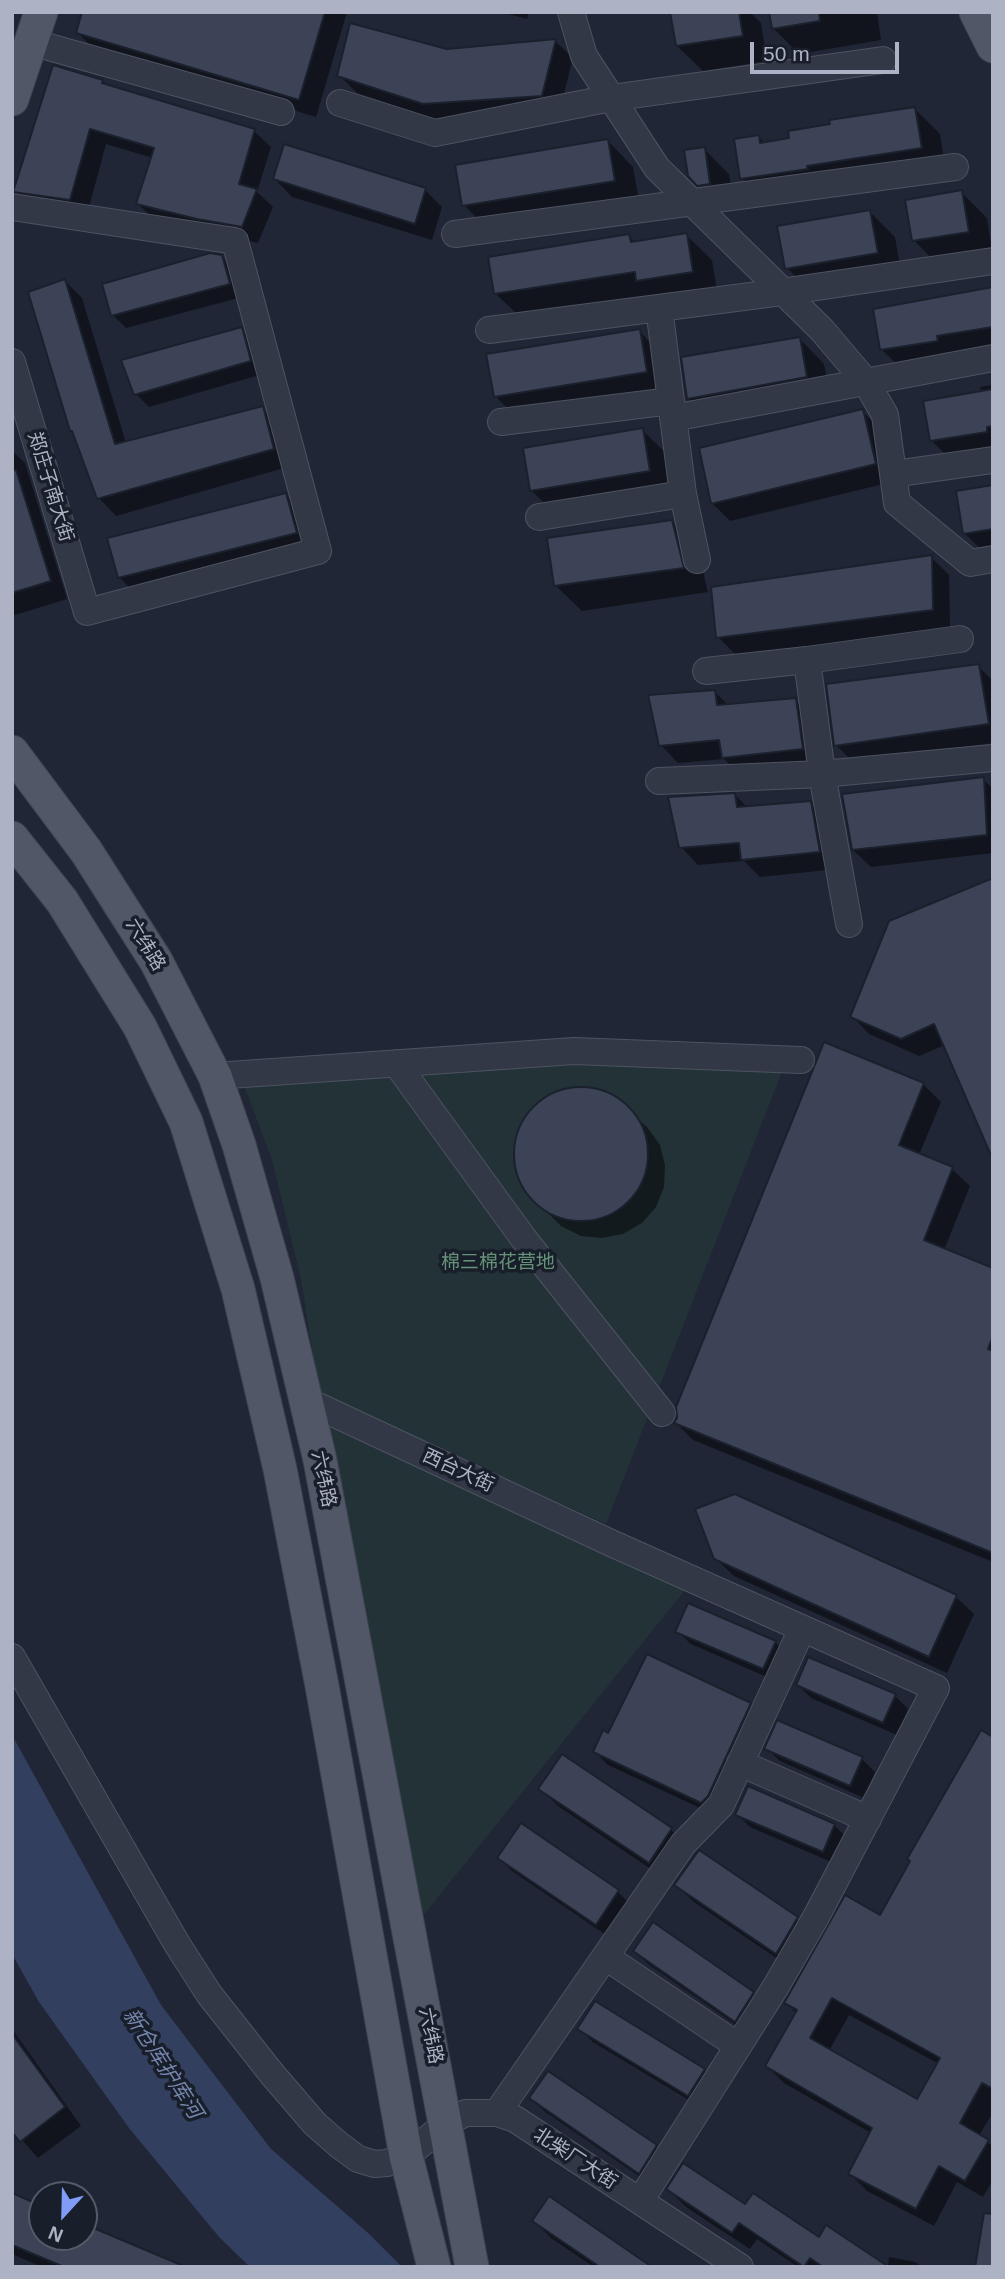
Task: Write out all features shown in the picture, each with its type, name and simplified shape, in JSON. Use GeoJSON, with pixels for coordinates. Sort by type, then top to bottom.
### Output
{"type":"FeatureCollection","features":[{"type":"Feature","properties":{"kind":"main road"},"geometry":{"type":"LineString","coordinates":[[976,12],[993,46]]}},
{"type":"Feature","properties":{"kind":"main road"},"geometry":{"type":"LineString","coordinates":[[12,99],[36,27]]}},
{"type":"Feature","properties":{"kind":"main road","name":"六纬路"},"geometry":{"type":"LineString","coordinates":[[12,752],[86,851],[156,961],[215,1076],[239,1144],[277,1278],[306,1400],[349,1610],[472,2267]]}},
{"type":"Feature","properties":{"kind":"main road"},"geometry":{"type":"LineString","coordinates":[[12,838],[62,901],[140,1027],[186,1122],[238,1289],[290,1523],[406,2156],[435,2267]]}},
{"type":"Feature","properties":{"kind":"street"},"geometry":{"type":"LineString","coordinates":[[571,12],[584,56],[657,168],[822,330],[866,382],[885,415],[897,503],[970,563],[993,559]]}},
{"type":"Feature","properties":{"kind":"street"},"geometry":{"type":"LineString","coordinates":[[36,27],[281,112]]}},
{"type":"Feature","properties":{"kind":"street"},"geometry":{"type":"LineString","coordinates":[[340,103],[435,133],[611,98],[883,60]]}},
{"type":"Feature","properties":{"kind":"street"},"geometry":{"type":"LineString","coordinates":[[455,234],[955,167]]}},
{"type":"Feature","properties":{"kind":"street","name":"郑庄子南大街"},"geometry":{"type":"LineString","coordinates":[[12,207],[235,241],[318,551],[88,612],[12,362]]}},
{"type":"Feature","properties":{"kind":"street"},"geometry":{"type":"LineString","coordinates":[[489,330],[993,261]]}},
{"type":"Feature","properties":{"kind":"street"},"geometry":{"type":"LineString","coordinates":[[659,308],[683,494],[697,560]]}},
{"type":"Feature","properties":{"kind":"street"},"geometry":{"type":"LineString","coordinates":[[501,422],[672,410],[866,382],[993,358]]}},
{"type":"Feature","properties":{"kind":"street"},"geometry":{"type":"LineString","coordinates":[[893,474],[993,460]]}},
{"type":"Feature","properties":{"kind":"street"},"geometry":{"type":"LineString","coordinates":[[539,517],[683,494]]}},
{"type":"Feature","properties":{"kind":"street"},"geometry":{"type":"LineString","coordinates":[[706,671],[960,639]]}},
{"type":"Feature","properties":{"kind":"street"},"geometry":{"type":"LineString","coordinates":[[807,660],[822,774],[849,924]]}},
{"type":"Feature","properties":{"kind":"street"},"geometry":{"type":"LineString","coordinates":[[659,780],[822,774],[993,758]]}},
{"type":"Feature","properties":{"kind":"street"},"geometry":{"type":"LineString","coordinates":[[215,1076],[574,1051],[801,1060]]}},
{"type":"Feature","properties":{"kind":"street"},"geometry":{"type":"LineString","coordinates":[[396,1063],[524,1239],[662,1413]]}},
{"type":"Feature","properties":{"kind":"street","name":"西台大街"},"geometry":{"type":"LineString","coordinates":[[306,1400],[611,1543],[936,1688],[869,1819]]}},
{"type":"Feature","properties":{"kind":"street"},"geometry":{"type":"LineString","coordinates":[[497,2113],[683,1844],[721,1805],[802,1629]]}},
{"type":"Feature","properties":{"kind":"street"},"geometry":{"type":"LineString","coordinates":[[12,1657],[177,1944],[239,2034],[316,2124],[358,2159],[375,2164],[406,2156]]}},
{"type":"Feature","properties":{"kind":"street"},"geometry":{"type":"LineString","coordinates":[[640,2201],[809,1929],[869,1819],[740,1763]]}},
{"type":"Feature","properties":{"kind":"street"},"geometry":{"type":"LineString","coordinates":[[606,1957],[738,2046]]}},
{"type":"Feature","properties":{"kind":"street","name":"北柴厂大街"},"geometry":{"type":"LineString","coordinates":[[406,2156],[446,2123],[466,2113],[497,2113],[515,2119],[740,2267]]}},
{"type":"Feature","properties":{"kind":"green space","name":"棉三棉花营地"},"geometry":{"type":"Polygon","coordinates":[[[569,1064],[783,1069],[606,1524],[319,1394],[301,1279],[272,1160],[243,1083],[569,1064]]]}},
{"type":"Feature","properties":{"kind":"green space"},"geometry":{"type":"Polygon","coordinates":[[[328,1421],[685,1590],[422,1917],[328,1421]]]}},
{"type":"Feature","properties":{"kind":"water","name":"新仓库护库河"},"geometry":{"type":"Polygon","coordinates":[[[12,1735],[161,2005],[271,2149],[367,2232],[402,2267],[250,2267],[219,2237],[129,2128],[39,2002],[12,1954],[12,1735]]]}},
{"type":"Feature","properties":{"kind":"building"},"geometry":{"type":"Polygon","coordinates":[[[82,12],[325,12],[299,100],[76,33],[82,12]]]}},
{"type":"Feature","properties":{"kind":"building"},"geometry":{"type":"Polygon","coordinates":[[[670,12],[739,12],[743,36],[676,46],[670,12]]]}},
{"type":"Feature","properties":{"kind":"building"},"geometry":{"type":"Polygon","coordinates":[[[769,12],[819,12],[820,21],[772,29],[769,12]]]}},
{"type":"Feature","properties":{"kind":"building"},"geometry":{"type":"Polygon","coordinates":[[[350,23],[447,49],[556,39],[542,96],[423,104],[337,76],[350,23]]]}},
{"type":"Feature","properties":{"kind":"building"},"geometry":{"type":"Polygon","coordinates":[[[53,65],[103,80],[102,83],[255,129],[239,184],[257,189],[242,227],[136,204],[154,148],[90,129],[70,200],[13,192],[53,65]]]}},
{"type":"Feature","properties":{"kind":"building"},"geometry":{"type":"Polygon","coordinates":[[[915,107],[922,148],[740,179],[734,139],[759,135],[760,143],[789,138],[788,131],[830,124],[829,120],[915,107]]]}},
{"type":"Feature","properties":{"kind":"building"},"geometry":{"type":"Polygon","coordinates":[[[608,139],[615,181],[462,206],[455,165],[608,139]]]}},
{"type":"Feature","properties":{"kind":"building"},"geometry":{"type":"Polygon","coordinates":[[[284,144],[426,188],[415,224],[273,179],[284,144]]]}},
{"type":"Feature","properties":{"kind":"building"},"geometry":{"type":"Polygon","coordinates":[[[705,147],[710,184],[697,186],[688,176],[684,150],[705,147]]]}},
{"type":"Feature","properties":{"kind":"building"},"geometry":{"type":"Polygon","coordinates":[[[962,190],[969,232],[912,241],[905,200],[962,190]]]}},
{"type":"Feature","properties":{"kind":"building"},"geometry":{"type":"Polygon","coordinates":[[[870,210],[878,253],[785,269],[777,226],[870,210]]]}},
{"type":"Feature","properties":{"kind":"building"},"geometry":{"type":"Polygon","coordinates":[[[687,233],[693,272],[636,281],[635,272],[494,294],[488,257],[629,234],[631,242],[687,233]]]}},
{"type":"Feature","properties":{"kind":"building"},"geometry":{"type":"Polygon","coordinates":[[[210,253],[222,255],[230,284],[111,316],[102,284],[210,253]]]}},
{"type":"Feature","properties":{"kind":"building"},"geometry":{"type":"Polygon","coordinates":[[[65,279],[115,444],[263,406],[274,449],[97,499],[70,431],[28,292],[65,279]]]}},
{"type":"Feature","properties":{"kind":"building"},"geometry":{"type":"Polygon","coordinates":[[[993,287],[993,327],[937,336],[938,341],[880,350],[873,309],[993,287]]]}},
{"type":"Feature","properties":{"kind":"building"},"geometry":{"type":"Polygon","coordinates":[[[242,327],[251,361],[134,395],[121,360],[242,327]]]}},
{"type":"Feature","properties":{"kind":"building"},"geometry":{"type":"Polygon","coordinates":[[[640,329],[647,372],[494,397],[486,354],[640,329]]]}},
{"type":"Feature","properties":{"kind":"building"},"geometry":{"type":"Polygon","coordinates":[[[800,337],[807,377],[687,399],[681,357],[800,337]]]}},
{"type":"Feature","properties":{"kind":"building"},"geometry":{"type":"Polygon","coordinates":[[[993,389],[993,426],[987,427],[987,432],[930,441],[923,401],[993,389]]]}},
{"type":"Feature","properties":{"kind":"building"},"geometry":{"type":"Polygon","coordinates":[[[863,409],[876,464],[711,504],[699,448],[863,409]]]}},
{"type":"Feature","properties":{"kind":"building"},"geometry":{"type":"Polygon","coordinates":[[[643,428],[650,471],[530,491],[523,448],[643,428]]]}},
{"type":"Feature","properties":{"kind":"building"},"geometry":{"type":"Polygon","coordinates":[[[12,470],[16,470],[51,581],[12,593],[12,470]]]}},
{"type":"Feature","properties":{"kind":"building"},"geometry":{"type":"Polygon","coordinates":[[[993,485],[993,529],[963,534],[956,491],[993,485]]]}},
{"type":"Feature","properties":{"kind":"building"},"geometry":{"type":"Polygon","coordinates":[[[286,493],[297,533],[118,578],[107,538],[286,493]]]}},
{"type":"Feature","properties":{"kind":"building"},"geometry":{"type":"Polygon","coordinates":[[[672,520],[684,568],[554,586],[547,538],[672,520]]]}},
{"type":"Feature","properties":{"kind":"building"},"geometry":{"type":"Polygon","coordinates":[[[932,555],[933,610],[716,638],[711,587],[932,555]]]}},
{"type":"Feature","properties":{"kind":"building"},"geometry":{"type":"Polygon","coordinates":[[[979,664],[989,724],[834,746],[826,684],[979,664]]]}},
{"type":"Feature","properties":{"kind":"building"},"geometry":{"type":"Polygon","coordinates":[[[715,690],[717,705],[796,698],[803,749],[722,758],[719,740],[659,746],[648,695],[715,690]]]}},
{"type":"Feature","properties":{"kind":"building"},"geometry":{"type":"Polygon","coordinates":[[[984,777],[987,835],[852,850],[842,794],[984,777]]]}},
{"type":"Feature","properties":{"kind":"building"},"geometry":{"type":"Polygon","coordinates":[[[735,793],[737,807],[811,801],[820,852],[741,860],[739,843],[679,848],[668,797],[735,793]]]}},
{"type":"Feature","properties":{"kind":"building"},"geometry":{"type":"Polygon","coordinates":[[[993,878],[993,1160],[934,1024],[901,1039],[850,1017],[889,921],[993,878]]]}},
{"type":"Feature","properties":{"kind":"building"},"geometry":{"type":"Polygon","coordinates":[[[824,1042],[924,1083],[899,1145],[953,1167],[924,1240],[993,1268],[993,1336],[988,1349],[993,1351],[993,1553],[674,1423],[677,1418],[676,1407],[824,1042]]]}},
{"type":"Feature","properties":{"kind":"building"},"geometry":{"type":"Polygon","coordinates":[[[581,1087],[607,1092],[629,1106],[643,1128],[648,1154],[643,1180],[629,1202],[607,1216],[581,1221],[555,1216],[533,1202],[519,1180],[514,1154],[519,1128],[533,1106],[555,1092],[581,1087]]]}},
{"type":"Feature","properties":{"kind":"building"},"geometry":{"type":"Polygon","coordinates":[[[735,1494],[957,1595],[929,1657],[714,1559],[695,1509],[735,1494]]]}},
{"type":"Feature","properties":{"kind":"building"},"geometry":{"type":"Polygon","coordinates":[[[688,1603],[776,1641],[763,1669],[675,1632],[688,1603]]]}},
{"type":"Feature","properties":{"kind":"building"},"geometry":{"type":"Polygon","coordinates":[[[647,1654],[751,1703],[708,1796],[701,1803],[593,1752],[603,1730],[608,1733],[647,1654]]]}},
{"type":"Feature","properties":{"kind":"building"},"geometry":{"type":"Polygon","coordinates":[[[808,1657],[896,1694],[883,1723],[796,1685],[808,1657]]]}},
{"type":"Feature","properties":{"kind":"building"},"geometry":{"type":"Polygon","coordinates":[[[777,1720],[863,1757],[850,1786],[764,1749],[777,1720]]]}},
{"type":"Feature","properties":{"kind":"building"},"geometry":{"type":"Polygon","coordinates":[[[981,1730],[993,1737],[993,2089],[982,2083],[960,2123],[989,2140],[965,2181],[939,2166],[916,2209],[848,2174],[872,2128],[765,2066],[797,2010],[784,2003],[845,1895],[880,1915],[910,1861],[907,1859],[981,1730]],[[832,1998],[810,2038],[917,2099],[940,2058],[832,1998]]]}},
{"type":"Feature","properties":{"kind":"building"},"geometry":{"type":"Polygon","coordinates":[[[562,1754],[672,1828],[649,1863],[538,1789],[562,1754]]]}},
{"type":"Feature","properties":{"kind":"building"},"geometry":{"type":"Polygon","coordinates":[[[748,1786],[835,1824],[823,1852],[735,1815],[748,1786]]]}},
{"type":"Feature","properties":{"kind":"building"},"geometry":{"type":"Polygon","coordinates":[[[521,1823],[619,1890],[596,1925],[497,1858],[521,1823]]]}},
{"type":"Feature","properties":{"kind":"building"},"geometry":{"type":"Polygon","coordinates":[[[699,1850],[798,1917],[776,1954],[674,1885],[699,1850]]]}},
{"type":"Feature","properties":{"kind":"building"},"geometry":{"type":"Polygon","coordinates":[[[653,1922],[754,1992],[735,2022],[633,1951],[653,1922]]]}},
{"type":"Feature","properties":{"kind":"building"},"geometry":{"type":"Polygon","coordinates":[[[595,2001],[705,2069],[688,2096],[577,2029],[595,2001]]]}},
{"type":"Feature","properties":{"kind":"building"},"geometry":{"type":"Polygon","coordinates":[[[12,2034],[65,2107],[20,2142],[12,2132],[12,2034]]]}},
{"type":"Feature","properties":{"kind":"building"},"geometry":{"type":"Polygon","coordinates":[[[548,2071],[657,2145],[639,2174],[529,2098],[548,2071]]]}},
{"type":"Feature","properties":{"kind":"building"},"geometry":{"type":"Polygon","coordinates":[[[683,2163],[745,2204],[753,2193],[819,2237],[826,2225],[889,2267],[823,2267],[810,2258],[804,2267],[739,2223],[732,2233],[666,2189],[683,2163]]]}},
{"type":"Feature","properties":{"kind":"building"},"geometry":{"type":"Polygon","coordinates":[[[12,2193],[28,2200],[28,2251],[98,2251],[98,2230],[186,2267],[64,2267],[12,2245],[12,2193]]]}},
{"type":"Feature","properties":{"kind":"building"},"geometry":{"type":"Polygon","coordinates":[[[549,2196],[652,2267],[600,2267],[532,2221],[549,2196]]]}},
{"type":"Feature","properties":{"kind":"building"},"geometry":{"type":"Polygon","coordinates":[[[984,2213],[993,2214],[993,2267],[975,2267],[984,2213]]]}}]}
